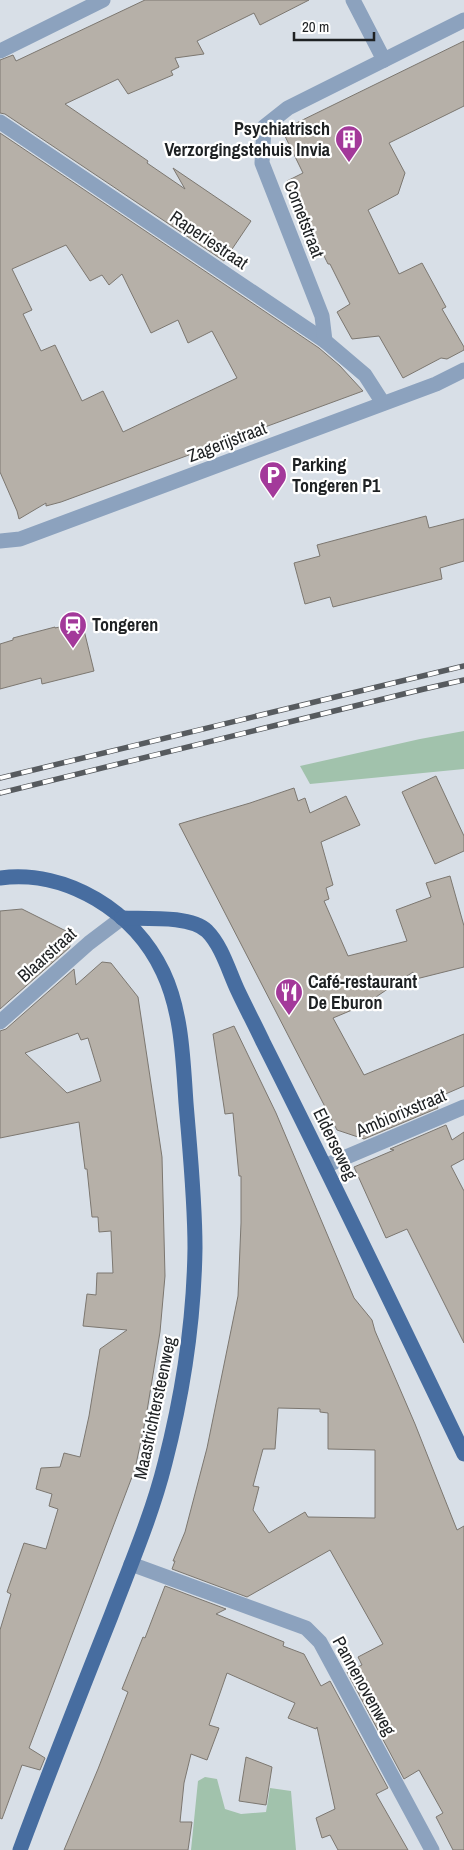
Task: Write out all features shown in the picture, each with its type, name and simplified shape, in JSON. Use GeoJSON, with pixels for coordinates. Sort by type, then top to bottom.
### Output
{"type":"FeatureCollection","features":[{"type":"Feature","properties":{"kind":"main road","name":"Maastrichtersteenweg"},"geometry":{"type":"LineString","coordinates":[[0,878],[32,877],[52,881],[79,890],[109,907],[148,946],[164,973],[174,1006],[182,1054],[195,1247],[192,1301],[183,1385],[165,1464],[150,1513],[131,1564],[20,1850]]}},
{"type":"Feature","properties":{"kind":"main road","name":"Elderseweg"},"geometry":{"type":"LineString","coordinates":[[122,918],[181,921],[200,926],[208,932],[216,944],[464,1454]]}},
{"type":"Feature","properties":{"kind":"street"},"geometry":{"type":"LineString","coordinates":[[0,51],[103,0]]}},
{"type":"Feature","properties":{"kind":"street"},"geometry":{"type":"LineString","coordinates":[[353,0],[384,60]]}},
{"type":"Feature","properties":{"kind":"street","name":"Cornetstraat"},"geometry":{"type":"LineString","coordinates":[[325,341],[322,316],[262,163],[264,127],[288,108],[464,20]]}},
{"type":"Feature","properties":{"kind":"street","name":"Raperiestraat"},"geometry":{"type":"LineString","coordinates":[[0,122],[325,341],[365,375],[383,403]]}},
{"type":"Feature","properties":{"kind":"street","name":"Zagerijstraat"},"geometry":{"type":"LineString","coordinates":[[0,541],[20,539],[436,384],[464,370]]}},
{"type":"Feature","properties":{"kind":"street","name":"Blaarstraat"},"geometry":{"type":"LineString","coordinates":[[0,1022],[89,942],[122,918]]}},
{"type":"Feature","properties":{"kind":"street","name":"Ambiorixstraat"},"geometry":{"type":"LineString","coordinates":[[325,1166],[464,1106]]}},
{"type":"Feature","properties":{"kind":"street","name":"Pannenovenweg"},"geometry":{"type":"LineString","coordinates":[[131,1564],[306,1628],[320,1642],[432,1850]]}},
{"type":"Feature","properties":{"kind":"green space"},"geometry":{"type":"Polygon","coordinates":[[[464,731],[464,769],[310,784],[300,766],[420,739],[464,731]]]}},
{"type":"Feature","properties":{"kind":"green space"},"geometry":{"type":"Polygon","coordinates":[[[205,1777],[217,1779],[225,1809],[241,1814],[266,1812],[270,1788],[291,1791],[296,1850],[191,1850],[198,1781],[205,1777]]]}},
{"type":"Feature","properties":{"kind":"building"},"geometry":{"type":"Polygon","coordinates":[[[145,0],[309,0],[260,25],[254,13],[197,41],[204,54],[175,58],[179,67],[171,71],[173,75],[128,94],[118,79],[65,104],[185,189],[173,168],[251,221],[224,261],[5,114],[0,113],[0,60],[13,55],[16,61],[145,0]]]}},
{"type":"Feature","properties":{"kind":"building","name":"Psychiatrisch Verzorgingstehuis Invia"},"geometry":{"type":"Polygon","coordinates":[[[464,41],[464,106],[389,143],[405,173],[398,194],[368,210],[399,274],[422,263],[446,307],[442,309],[464,347],[464,350],[447,359],[441,358],[403,378],[379,336],[352,339],[337,312],[350,304],[287,181],[303,173],[282,130],[464,41]]]}},
{"type":"Feature","properties":{"kind":"building"},"geometry":{"type":"Polygon","coordinates":[[[0,133],[319,348],[340,366],[363,391],[61,502],[46,506],[46,503],[19,519],[0,472],[0,133]],[[66,245],[12,269],[32,310],[23,314],[41,351],[55,345],[82,401],[103,391],[123,432],[237,378],[212,331],[188,343],[178,320],[151,333],[122,274],[109,285],[102,275],[90,281],[66,245]]]}},
{"type":"Feature","properties":{"kind":"building"},"geometry":{"type":"Polygon","coordinates":[[[426,516],[429,528],[464,519],[464,561],[440,568],[442,579],[333,607],[330,597],[305,604],[294,563],[320,556],[317,545],[426,516]]]}},
{"type":"Feature","properties":{"kind":"building"},"geometry":{"type":"Polygon","coordinates":[[[82,622],[94,671],[42,684],[41,678],[0,689],[0,644],[13,640],[13,638],[82,622]]]}},
{"type":"Feature","properties":{"kind":"building"},"geometry":{"type":"Polygon","coordinates":[[[436,776],[464,836],[464,851],[435,864],[402,792],[436,776]]]}},
{"type":"Feature","properties":{"kind":"building"},"geometry":{"type":"Polygon","coordinates":[[[294,788],[298,801],[305,798],[310,813],[346,796],[360,825],[321,842],[333,885],[326,888],[329,899],[324,901],[348,956],[407,941],[396,910],[431,897],[426,883],[450,876],[464,926],[464,967],[416,979],[413,972],[364,1005],[333,1018],[364,1075],[464,1034],[464,1086],[434,1099],[438,1108],[364,1139],[337,1130],[179,824],[294,788]]]}},
{"type":"Feature","properties":{"kind":"building"},"geometry":{"type":"Polygon","coordinates":[[[22,909],[68,932],[70,947],[0,1009],[0,911],[22,909]]]}},
{"type":"Feature","properties":{"kind":"building"},"geometry":{"type":"Polygon","coordinates":[[[102,962],[111,963],[138,997],[162,1157],[165,1276],[160,1332],[135,1469],[29,1748],[45,1758],[40,1770],[22,1765],[2,1819],[0,1818],[0,1630],[11,1594],[7,1592],[24,1543],[46,1549],[58,1509],[49,1506],[52,1494],[36,1489],[41,1468],[60,1467],[64,1453],[80,1457],[100,1349],[127,1330],[83,1326],[87,1294],[96,1295],[97,1273],[113,1273],[111,1231],[99,1232],[98,1217],[92,1217],[87,1169],[85,1169],[79,1122],[0,1138],[0,1031],[6,1029],[74,969],[76,985],[102,962]],[[78,1033],[25,1053],[67,1093],[101,1081],[88,1038],[81,1040],[78,1033]]]}},
{"type":"Feature","properties":{"kind":"building"},"geometry":{"type":"Polygon","coordinates":[[[234,1026],[276,1113],[354,1298],[372,1320],[457,1530],[464,1526],[464,1850],[453,1850],[436,1817],[443,1813],[419,1770],[404,1779],[347,1672],[362,1665],[358,1657],[383,1644],[330,1550],[247,1597],[172,1569],[175,1561],[173,1561],[185,1532],[207,1448],[238,1296],[241,1176],[239,1176],[233,1113],[225,1114],[213,1034],[234,1026]],[[278,1408],[275,1449],[263,1449],[253,1486],[259,1487],[253,1510],[269,1533],[305,1512],[308,1517],[375,1518],[375,1450],[328,1449],[328,1413],[320,1412],[320,1409],[278,1408]]]}},
{"type":"Feature","properties":{"kind":"building"},"geometry":{"type":"Polygon","coordinates":[[[446,1125],[452,1140],[464,1132],[464,1159],[451,1166],[464,1191],[464,1343],[407,1229],[386,1238],[354,1167],[446,1125]]]}},
{"type":"Feature","properties":{"kind":"building"},"geometry":{"type":"Polygon","coordinates":[[[165,1586],[226,1609],[216,1614],[284,1642],[283,1646],[304,1654],[321,1686],[330,1681],[388,1788],[376,1794],[408,1850],[338,1850],[330,1835],[322,1838],[316,1818],[335,1809],[317,1727],[316,1729],[288,1718],[295,1703],[227,1673],[209,1725],[219,1728],[207,1760],[191,1754],[184,1783],[180,1822],[192,1822],[188,1850],[64,1850],[128,1692],[122,1689],[143,1637],[145,1638],[165,1586]]]}},
{"type":"Feature","properties":{"kind":"building"},"geometry":{"type":"Polygon","coordinates":[[[246,1757],[272,1767],[266,1805],[239,1801],[246,1757]]]}},
{"type":"Feature","properties":{"kind":"railway"},"geometry":{"type":"LineString","coordinates":[[0,778],[464,666]]}},
{"type":"Feature","properties":{"kind":"railway"},"geometry":{"type":"LineString","coordinates":[[0,793],[464,680]]}},
{"type":"Feature","properties":{"kind":"place","name":"Psychiatrisch Verzorgingstehuis Invia"},"geometry":{"type":"Point","coordinates":[349,163]}},
{"type":"Feature","properties":{"kind":"place","name":"Parking Tongeren P1"},"geometry":{"type":"Point","coordinates":[273,499]}},
{"type":"Feature","properties":{"kind":"place","name":"Tongeren"},"geometry":{"type":"Point","coordinates":[73,649]}},
{"type":"Feature","properties":{"kind":"place","name":"Café-restaurant De Eburon"},"geometry":{"type":"Point","coordinates":[289,1016]}}]}
